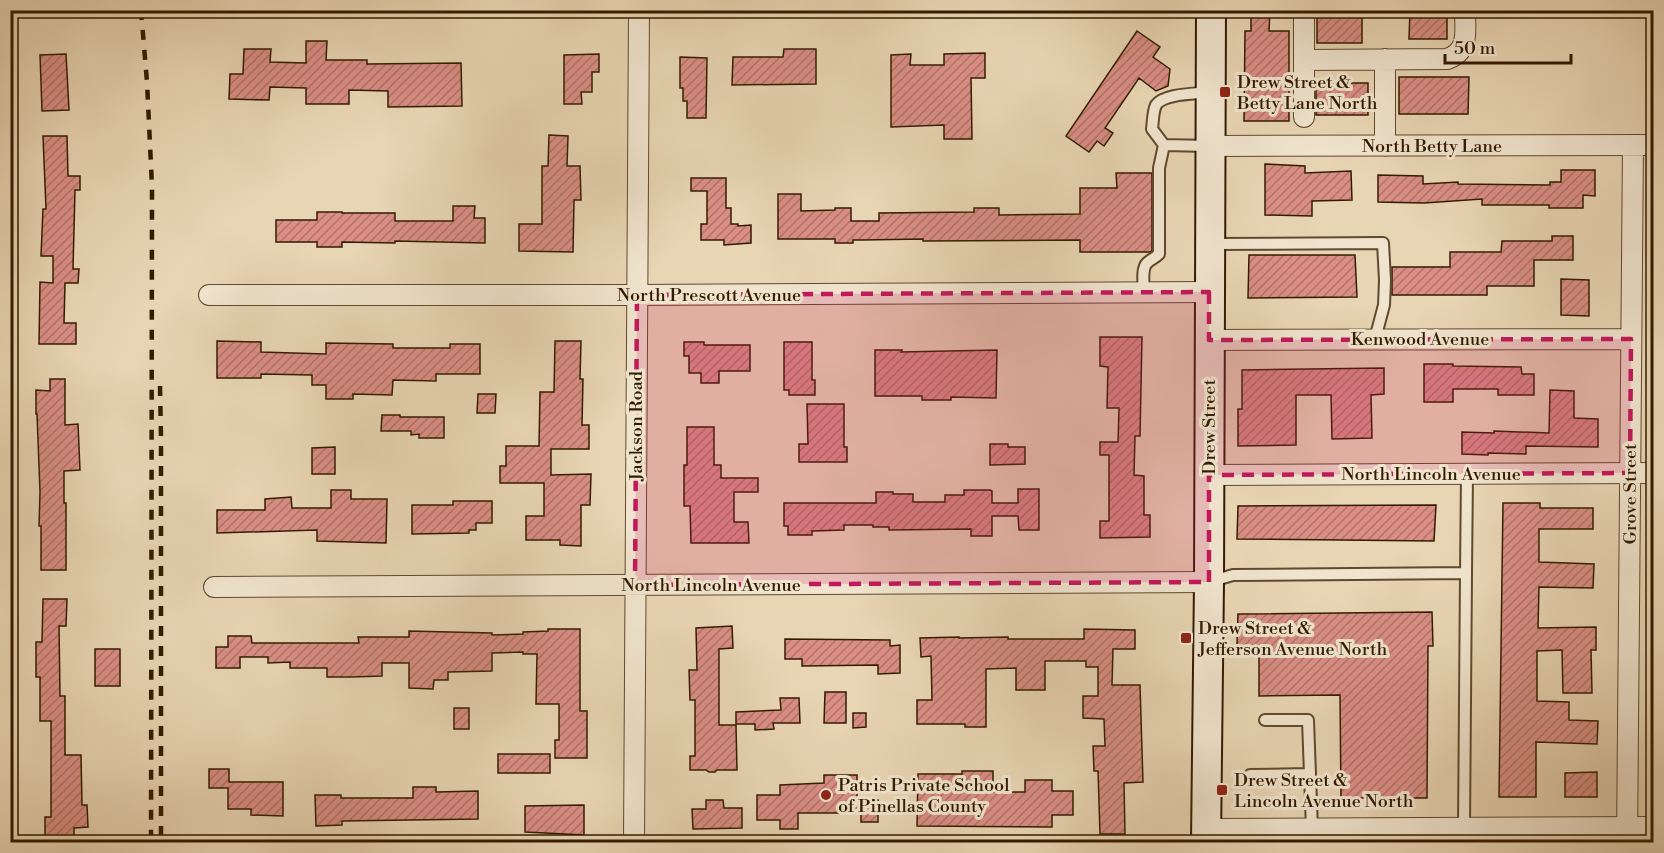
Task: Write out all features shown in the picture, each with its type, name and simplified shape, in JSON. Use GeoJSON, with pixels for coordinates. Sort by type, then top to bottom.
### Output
{"type":"FeatureCollection","features":[{"type":"Feature","properties":{"kind":"main road","name":"Drew Street"},"geometry":{"type":"LineString","coordinates":[[1206,836],[1211,10]]}},
{"type":"Feature","properties":{"kind":"street","name":"Jackson Road"},"geometry":{"type":"LineString","coordinates":[[634,843],[639,10]]}},
{"type":"Feature","properties":{"kind":"street"},"geometry":{"type":"LineString","coordinates":[[1304,10],[1304,117]]}},
{"type":"Feature","properties":{"kind":"street"},"geometry":{"type":"LineString","coordinates":[[1304,60],[1447,59],[1454,56],[1464,46],[1465,10]]}},
{"type":"Feature","properties":{"kind":"street"},"geometry":{"type":"LineString","coordinates":[[1385,59],[1385,146]]}},
{"type":"Feature","properties":{"kind":"street","name":"Grove Street"},"geometry":{"type":"LineString","coordinates":[[1627,835],[1633,145]]}},
{"type":"Feature","properties":{"kind":"street","name":"North Betty Lane"},"geometry":{"type":"LineString","coordinates":[[1211,146],[1653,145]]}},
{"type":"Feature","properties":{"kind":"street","name":"North Prescott Avenue"},"geometry":{"type":"LineString","coordinates":[[209,295],[1209,292]]}},
{"type":"Feature","properties":{"kind":"street","name":"Kenwood Avenue"},"geometry":{"type":"LineString","coordinates":[[1209,340],[1631,339]]}},
{"type":"Feature","properties":{"kind":"street","name":"North Lincoln Avenue"},"geometry":{"type":"LineString","coordinates":[[1209,476],[1653,473]]}},
{"type":"Feature","properties":{"kind":"street","name":"North Lincoln Avenue"},"geometry":{"type":"LineString","coordinates":[[214,587],[1209,582]]}},
{"type":"Feature","properties":{"kind":"street"},"geometry":{"type":"LineString","coordinates":[[1206,836],[1464,828],[1627,835],[1653,827]]}},
{"type":"Feature","properties":{"kind":"lane"},"geometry":{"type":"LineString","coordinates":[[1144,293],[1144,268],[1147,262],[1159,254],[1159,168],[1164,145],[1152,129],[1155,108],[1161,100],[1211,92]]}},
{"type":"Feature","properties":{"kind":"lane"},"geometry":{"type":"LineString","coordinates":[[1164,145],[1211,146]]}},
{"type":"Feature","properties":{"kind":"lane"},"geometry":{"type":"LineString","coordinates":[[1210,244],[1383,243],[1384,305],[1375,339]]}},
{"type":"Feature","properties":{"kind":"lane"},"geometry":{"type":"LineString","coordinates":[[1464,828],[1467,474]]}},
{"type":"Feature","properties":{"kind":"lane"},"geometry":{"type":"LineString","coordinates":[[1209,582],[1233,575],[1466,573]]}},
{"type":"Feature","properties":{"kind":"lane"},"geometry":{"type":"LineString","coordinates":[[1265,720],[1308,720],[1309,833]]}},
{"type":"Feature","properties":{"kind":"lane"},"geometry":{"type":"LineString","coordinates":[[1250,774],[1310,774]]}},
{"type":"Feature","properties":{"kind":"highlighted area"},"geometry":{"type":"Polygon","coordinates":[[[1209,292],[1209,340],[1631,339],[1630,473],[1209,475],[1209,582],[635,585],[637,295],[1209,292]]]}},
{"type":"Feature","properties":{"kind":"green space"},"geometry":{"type":"Polygon","coordinates":[[[1653,168],[1654,324],[1649,324],[1650,171],[1653,168]]]}},
{"type":"Feature","properties":{"kind":"building"},"geometry":{"type":"Polygon","coordinates":[[[1251,10],[1270,10],[1269,31],[1289,31],[1289,121],[1244,121],[1245,31],[1251,31],[1251,10]]]}},
{"type":"Feature","properties":{"kind":"building"},"geometry":{"type":"Polygon","coordinates":[[[1317,10],[1362,10],[1362,43],[1317,43],[1317,10]]]}},
{"type":"Feature","properties":{"kind":"building"},"geometry":{"type":"Polygon","coordinates":[[[1410,10],[1447,10],[1447,39],[1409,39],[1410,10]]]}},
{"type":"Feature","properties":{"kind":"building"},"geometry":{"type":"Polygon","coordinates":[[[1137,31],[1160,47],[1153,57],[1170,69],[1168,86],[1156,91],[1139,78],[1105,128],[1113,133],[1104,146],[1097,141],[1089,152],[1066,136],[1137,31]]]}},
{"type":"Feature","properties":{"kind":"building"},"geometry":{"type":"Polygon","coordinates":[[[306,41],[327,41],[326,60],[367,60],[367,64],[461,63],[462,106],[388,107],[388,91],[349,90],[349,104],[306,104],[306,88],[270,87],[269,100],[229,99],[230,74],[243,74],[244,49],[271,49],[270,62],[306,63],[306,41]]]}},
{"type":"Feature","properties":{"kind":"building"},"geometry":{"type":"Polygon","coordinates":[[[784,49],[816,49],[816,84],[732,85],[733,57],[783,57],[784,49]]]}},
{"type":"Feature","properties":{"kind":"building"},"geometry":{"type":"Polygon","coordinates":[[[985,53],[985,78],[971,78],[972,139],[944,139],[944,125],[891,127],[891,55],[911,54],[910,65],[944,65],[944,54],[985,53]]]}},
{"type":"Feature","properties":{"kind":"building"},"geometry":{"type":"Polygon","coordinates":[[[66,54],[69,110],[42,111],[40,55],[66,54]]]}},
{"type":"Feature","properties":{"kind":"building"},"geometry":{"type":"Polygon","coordinates":[[[599,54],[599,72],[592,72],[592,92],[581,92],[582,104],[564,104],[564,55],[599,54]]]}},
{"type":"Feature","properties":{"kind":"building"},"geometry":{"type":"Polygon","coordinates":[[[680,57],[707,58],[706,118],[687,118],[687,101],[683,101],[683,88],[680,88],[680,57]]]}},
{"type":"Feature","properties":{"kind":"building"},"geometry":{"type":"Polygon","coordinates":[[[1399,77],[1469,77],[1468,114],[1399,114],[1399,77]]]}},
{"type":"Feature","properties":{"kind":"building"},"geometry":{"type":"Polygon","coordinates":[[[1316,83],[1368,83],[1368,115],[1316,115],[1316,83]]]}},
{"type":"Feature","properties":{"kind":"building"},"geometry":{"type":"Polygon","coordinates":[[[549,135],[568,136],[567,166],[580,166],[581,200],[574,200],[573,252],[519,251],[519,224],[542,224],[542,166],[548,166],[549,135]]]}},
{"type":"Feature","properties":{"kind":"building"},"geometry":{"type":"Polygon","coordinates":[[[43,136],[67,136],[68,176],[80,176],[80,190],[75,190],[73,269],[79,269],[78,283],[65,283],[64,323],[76,323],[76,344],[39,344],[40,282],[53,283],[53,256],[41,256],[43,209],[46,209],[43,136]]]}},
{"type":"Feature","properties":{"kind":"building"},"geometry":{"type":"Polygon","coordinates":[[[1265,164],[1305,166],[1305,173],[1351,171],[1352,200],[1312,201],[1312,216],[1265,215],[1265,164]]]}},
{"type":"Feature","properties":{"kind":"building"},"geometry":{"type":"Polygon","coordinates":[[[1561,170],[1595,170],[1595,196],[1583,195],[1583,208],[1549,208],[1549,205],[1482,205],[1482,199],[1424,203],[1378,202],[1378,175],[1423,176],[1423,184],[1458,182],[1458,184],[1550,185],[1550,182],[1561,182],[1561,170]]]}},
{"type":"Feature","properties":{"kind":"building"},"geometry":{"type":"Polygon","coordinates":[[[1116,173],[1152,173],[1152,251],[1150,252],[1080,252],[1080,240],[923,241],[923,239],[853,240],[853,243],[835,243],[835,239],[778,239],[778,194],[801,194],[801,211],[851,208],[851,221],[879,221],[879,213],[974,212],[974,208],[999,208],[999,215],[1080,214],[1080,188],[1117,188],[1116,173]]]}},
{"type":"Feature","properties":{"kind":"building"},"geometry":{"type":"Polygon","coordinates":[[[691,178],[726,178],[726,208],[731,208],[731,224],[751,225],[751,243],[724,245],[724,240],[701,240],[701,224],[707,224],[707,191],[691,191],[691,178]]]}},
{"type":"Feature","properties":{"kind":"building"},"geometry":{"type":"Polygon","coordinates":[[[453,206],[475,206],[474,218],[485,218],[485,243],[342,242],[342,247],[317,247],[317,242],[276,242],[276,220],[317,220],[317,212],[342,212],[395,213],[395,221],[453,221],[453,206]]]}},
{"type":"Feature","properties":{"kind":"building"},"geometry":{"type":"Polygon","coordinates":[[[1552,236],[1573,236],[1573,260],[1534,260],[1534,286],[1487,286],[1487,295],[1392,295],[1392,267],[1450,267],[1450,252],[1501,252],[1502,241],[1552,241],[1552,236]]]}},
{"type":"Feature","properties":{"kind":"building"},"geometry":{"type":"Polygon","coordinates":[[[1249,255],[1355,255],[1357,297],[1248,298],[1249,255]]]}},
{"type":"Feature","properties":{"kind":"building"},"geometry":{"type":"Polygon","coordinates":[[[1561,279],[1589,280],[1589,316],[1561,315],[1561,279]]]}},
{"type":"Feature","properties":{"kind":"building"},"geometry":{"type":"Polygon","coordinates":[[[1100,337],[1142,337],[1140,436],[1135,436],[1134,475],[1144,476],[1144,515],[1150,515],[1150,537],[1100,538],[1100,521],[1109,521],[1109,455],[1100,455],[1100,442],[1118,442],[1119,408],[1107,408],[1108,367],[1100,366],[1100,337]]]}},
{"type":"Feature","properties":{"kind":"building"},"geometry":{"type":"Polygon","coordinates":[[[217,341],[261,342],[261,352],[326,354],[326,343],[393,344],[393,348],[450,348],[450,344],[480,344],[480,374],[436,374],[436,381],[393,380],[392,395],[353,394],[353,399],[326,399],[326,385],[312,385],[312,375],[261,374],[261,378],[217,378],[217,341]]]}},
{"type":"Feature","properties":{"kind":"building"},"geometry":{"type":"Polygon","coordinates":[[[555,341],[581,341],[582,425],[589,425],[589,449],[551,449],[551,475],[591,474],[590,505],[581,505],[581,546],[560,545],[560,540],[526,540],[526,516],[544,516],[544,483],[500,483],[500,466],[506,466],[506,446],[539,446],[540,392],[554,392],[555,341]]]}},
{"type":"Feature","properties":{"kind":"building"},"geometry":{"type":"Polygon","coordinates":[[[684,342],[704,342],[704,345],[750,345],[750,371],[719,371],[719,383],[701,383],[701,373],[689,373],[689,356],[684,356],[684,342]]]}},
{"type":"Feature","properties":{"kind":"building"},"geometry":{"type":"Polygon","coordinates":[[[784,342],[812,342],[812,380],[815,380],[815,395],[789,395],[789,390],[784,390],[784,342]]]}},
{"type":"Feature","properties":{"kind":"building"},"geometry":{"type":"Polygon","coordinates":[[[875,350],[902,350],[901,352],[997,350],[996,398],[951,397],[951,400],[922,400],[922,396],[875,396],[875,350]]]}},
{"type":"Feature","properties":{"kind":"building"},"geometry":{"type":"Polygon","coordinates":[[[1424,364],[1521,367],[1522,374],[1534,374],[1534,395],[1498,395],[1498,389],[1453,389],[1453,402],[1424,402],[1424,364]]]}},
{"type":"Feature","properties":{"kind":"building"},"geometry":{"type":"Polygon","coordinates":[[[1384,368],[1384,394],[1371,395],[1372,438],[1332,439],[1331,395],[1296,395],[1296,445],[1238,446],[1238,409],[1242,409],[1242,370],[1384,368]]]}},
{"type":"Feature","properties":{"kind":"building"},"geometry":{"type":"Polygon","coordinates":[[[50,379],[65,379],[65,425],[78,424],[80,470],[64,471],[66,570],[41,570],[36,390],[50,391],[50,379]]]}},
{"type":"Feature","properties":{"kind":"building"},"geometry":{"type":"Polygon","coordinates":[[[1550,390],[1574,391],[1574,418],[1598,419],[1598,447],[1526,446],[1526,454],[1462,454],[1462,432],[1549,433],[1550,390]]]}},
{"type":"Feature","properties":{"kind":"building"},"geometry":{"type":"Polygon","coordinates":[[[478,394],[496,394],[495,413],[477,413],[478,394]]]}},
{"type":"Feature","properties":{"kind":"building"},"geometry":{"type":"Polygon","coordinates":[[[807,404],[844,404],[844,447],[847,447],[847,462],[799,462],[799,444],[808,444],[807,404]]]}},
{"type":"Feature","properties":{"kind":"building"},"geometry":{"type":"Polygon","coordinates":[[[382,415],[444,417],[444,438],[419,438],[419,434],[411,435],[411,431],[381,431],[382,415]]]}},
{"type":"Feature","properties":{"kind":"building"},"geometry":{"type":"Polygon","coordinates":[[[687,427],[714,427],[714,465],[721,465],[721,478],[758,478],[758,492],[734,492],[734,522],[748,522],[749,543],[691,543],[690,506],[684,506],[687,427]]]}},
{"type":"Feature","properties":{"kind":"building"},"geometry":{"type":"Polygon","coordinates":[[[990,444],[1025,447],[1025,464],[990,465],[990,444]]]}},
{"type":"Feature","properties":{"kind":"building"},"geometry":{"type":"Polygon","coordinates":[[[335,447],[335,474],[312,474],[312,448],[335,447]]]}},
{"type":"Feature","properties":{"kind":"building"},"geometry":{"type":"Polygon","coordinates":[[[1018,489],[1039,489],[1039,530],[1019,530],[1018,516],[992,516],[992,536],[971,536],[971,529],[889,530],[889,527],[873,527],[873,525],[844,525],[844,530],[812,531],[812,535],[788,535],[788,526],[784,526],[784,503],[876,503],[876,492],[913,494],[913,502],[945,502],[945,495],[964,495],[964,490],[990,490],[992,491],[992,503],[1018,503],[1018,489]]]}},
{"type":"Feature","properties":{"kind":"building"},"geometry":{"type":"Polygon","coordinates":[[[331,490],[351,490],[351,499],[387,499],[386,543],[317,541],[317,530],[217,533],[217,510],[265,510],[265,499],[291,497],[292,508],[331,508],[331,490]]]}},
{"type":"Feature","properties":{"kind":"building"},"geometry":{"type":"Polygon","coordinates":[[[453,501],[492,501],[492,523],[476,523],[476,530],[469,530],[469,533],[412,534],[412,505],[453,505],[453,501]]]}},
{"type":"Feature","properties":{"kind":"building"},"geometry":{"type":"Polygon","coordinates":[[[1503,503],[1540,503],[1540,508],[1593,508],[1593,529],[1539,529],[1539,562],[1594,564],[1593,588],[1539,587],[1538,628],[1596,627],[1596,650],[1591,650],[1592,693],[1563,693],[1562,650],[1537,651],[1537,701],[1569,702],[1569,720],[1598,721],[1597,744],[1536,742],[1536,797],[1499,797],[1503,503]]]}},
{"type":"Feature","properties":{"kind":"building"},"geometry":{"type":"Polygon","coordinates":[[[1436,505],[1434,541],[1237,539],[1238,506],[1436,505]]]}},
{"type":"Feature","properties":{"kind":"building"},"geometry":{"type":"Polygon","coordinates":[[[43,599],[67,599],[66,626],[59,626],[60,696],[65,696],[65,755],[81,755],[82,805],[87,805],[88,827],[74,828],[74,839],[45,839],[45,817],[51,817],[51,721],[40,721],[40,677],[36,677],[36,642],[42,642],[43,599]]]}},
{"type":"Feature","properties":{"kind":"building"},"geometry":{"type":"Polygon","coordinates":[[[1432,612],[1433,646],[1428,646],[1427,798],[1341,798],[1340,695],[1259,696],[1259,645],[1237,645],[1238,614],[1432,612]]]}},
{"type":"Feature","properties":{"kind":"building"},"geometry":{"type":"Polygon","coordinates":[[[732,626],[733,648],[719,649],[719,725],[736,725],[737,770],[709,772],[690,770],[690,756],[695,756],[695,700],[690,700],[689,670],[697,670],[696,628],[732,626]]]}},
{"type":"Feature","properties":{"kind":"building"},"geometry":{"type":"Polygon","coordinates":[[[548,629],[580,629],[580,711],[587,711],[587,758],[555,758],[555,740],[559,740],[559,704],[536,704],[537,654],[492,653],[492,671],[448,672],[448,680],[434,680],[433,689],[409,688],[409,663],[382,663],[382,676],[351,677],[327,677],[327,668],[290,668],[290,662],[268,663],[268,657],[240,657],[240,668],[216,668],[216,647],[228,647],[228,636],[251,636],[252,643],[359,643],[358,637],[409,637],[409,631],[492,633],[492,635],[523,634],[523,632],[548,631],[548,629]]]}},
{"type":"Feature","properties":{"kind":"building"},"geometry":{"type":"Polygon","coordinates":[[[1084,629],[1135,630],[1135,649],[1113,649],[1112,685],[1140,685],[1143,782],[1124,783],[1125,834],[1100,834],[1098,771],[1094,771],[1093,746],[1105,746],[1104,719],[1083,718],[1083,696],[1098,696],[1098,667],[1086,667],[1086,661],[1045,661],[1045,690],[1016,690],[1016,668],[986,669],[986,727],[965,727],[965,724],[917,724],[917,700],[932,700],[931,656],[921,657],[920,638],[1084,639],[1084,629]]]}},
{"type":"Feature","properties":{"kind":"building"},"geometry":{"type":"Polygon","coordinates":[[[785,639],[890,640],[890,646],[900,645],[900,673],[878,674],[878,665],[802,666],[802,659],[785,659],[785,639]]]}},
{"type":"Feature","properties":{"kind":"building"},"geometry":{"type":"Polygon","coordinates":[[[95,649],[120,649],[120,686],[95,686],[95,649]]]}},
{"type":"Feature","properties":{"kind":"building"},"geometry":{"type":"Polygon","coordinates":[[[825,692],[846,692],[846,723],[824,723],[825,692]]]}},
{"type":"Feature","properties":{"kind":"building"},"geometry":{"type":"Polygon","coordinates":[[[780,698],[799,698],[800,723],[773,723],[774,729],[755,730],[755,724],[736,724],[736,712],[781,710],[780,698]]]}},
{"type":"Feature","properties":{"kind":"building"},"geometry":{"type":"Polygon","coordinates":[[[454,708],[469,708],[469,729],[454,729],[454,708]]]}},
{"type":"Feature","properties":{"kind":"building"},"geometry":{"type":"Polygon","coordinates":[[[853,713],[866,713],[866,727],[853,728],[853,713]]]}},
{"type":"Feature","properties":{"kind":"building"},"geometry":{"type":"Polygon","coordinates":[[[498,754],[550,754],[550,773],[498,773],[498,754]]]}},
{"type":"Feature","properties":{"kind":"building"},"geometry":{"type":"Polygon","coordinates":[[[209,769],[229,769],[229,782],[283,782],[283,816],[251,815],[251,809],[228,809],[228,788],[209,788],[209,769]]]}},
{"type":"Feature","properties":{"kind":"building"},"geometry":{"type":"Polygon","coordinates":[[[962,771],[993,771],[993,792],[1025,792],[1025,780],[1052,780],[1052,791],[1073,791],[1073,815],[1052,815],[1052,827],[917,826],[918,774],[962,774],[962,771]]]}},
{"type":"Feature","properties":{"kind":"building"},"geometry":{"type":"Polygon","coordinates":[[[1597,772],[1597,797],[1565,797],[1565,773],[1597,772]]]}},
{"type":"Feature","properties":{"kind":"building"},"geometry":{"type":"Polygon","coordinates":[[[824,775],[857,775],[857,800],[878,800],[878,822],[861,822],[861,813],[798,813],[798,829],[780,829],[780,820],[757,820],[757,795],[780,795],[780,785],[824,783],[824,775]]]}},
{"type":"Feature","properties":{"kind":"building"},"geometry":{"type":"Polygon","coordinates":[[[413,787],[436,787],[436,792],[478,791],[478,819],[342,821],[342,825],[316,826],[315,795],[341,795],[341,798],[413,798],[413,787]]]}},
{"type":"Feature","properties":{"kind":"building"},"geometry":{"type":"Polygon","coordinates":[[[706,800],[723,800],[724,808],[742,808],[742,828],[693,829],[692,809],[706,809],[706,800]]]}},
{"type":"Feature","properties":{"kind":"building"},"geometry":{"type":"Polygon","coordinates":[[[584,805],[584,835],[525,832],[525,806],[584,805]]]}},
{"type":"Feature","properties":{"kind":"railway"},"geometry":{"type":"LineString","coordinates":[[141,10],[152,186],[151,842]]}},
{"type":"Feature","properties":{"kind":"railway"},"geometry":{"type":"LineString","coordinates":[[160,386],[161,842]]}},
{"type":"Feature","properties":{"kind":"place","name":"Drew Street & Betty Lane North"},"geometry":{"type":"Point","coordinates":[1225,92]}},
{"type":"Feature","properties":{"kind":"place","name":"Drew Street & Jefferson Avenue North"},"geometry":{"type":"Point","coordinates":[1186,638]}},
{"type":"Feature","properties":{"kind":"place","name":"Drew Street & Lincoln Avenue North"},"geometry":{"type":"Point","coordinates":[1222,790]}},
{"type":"Feature","properties":{"kind":"place","name":"Patris Private School of Pinellas County"},"geometry":{"type":"Point","coordinates":[826,795]}}]}
